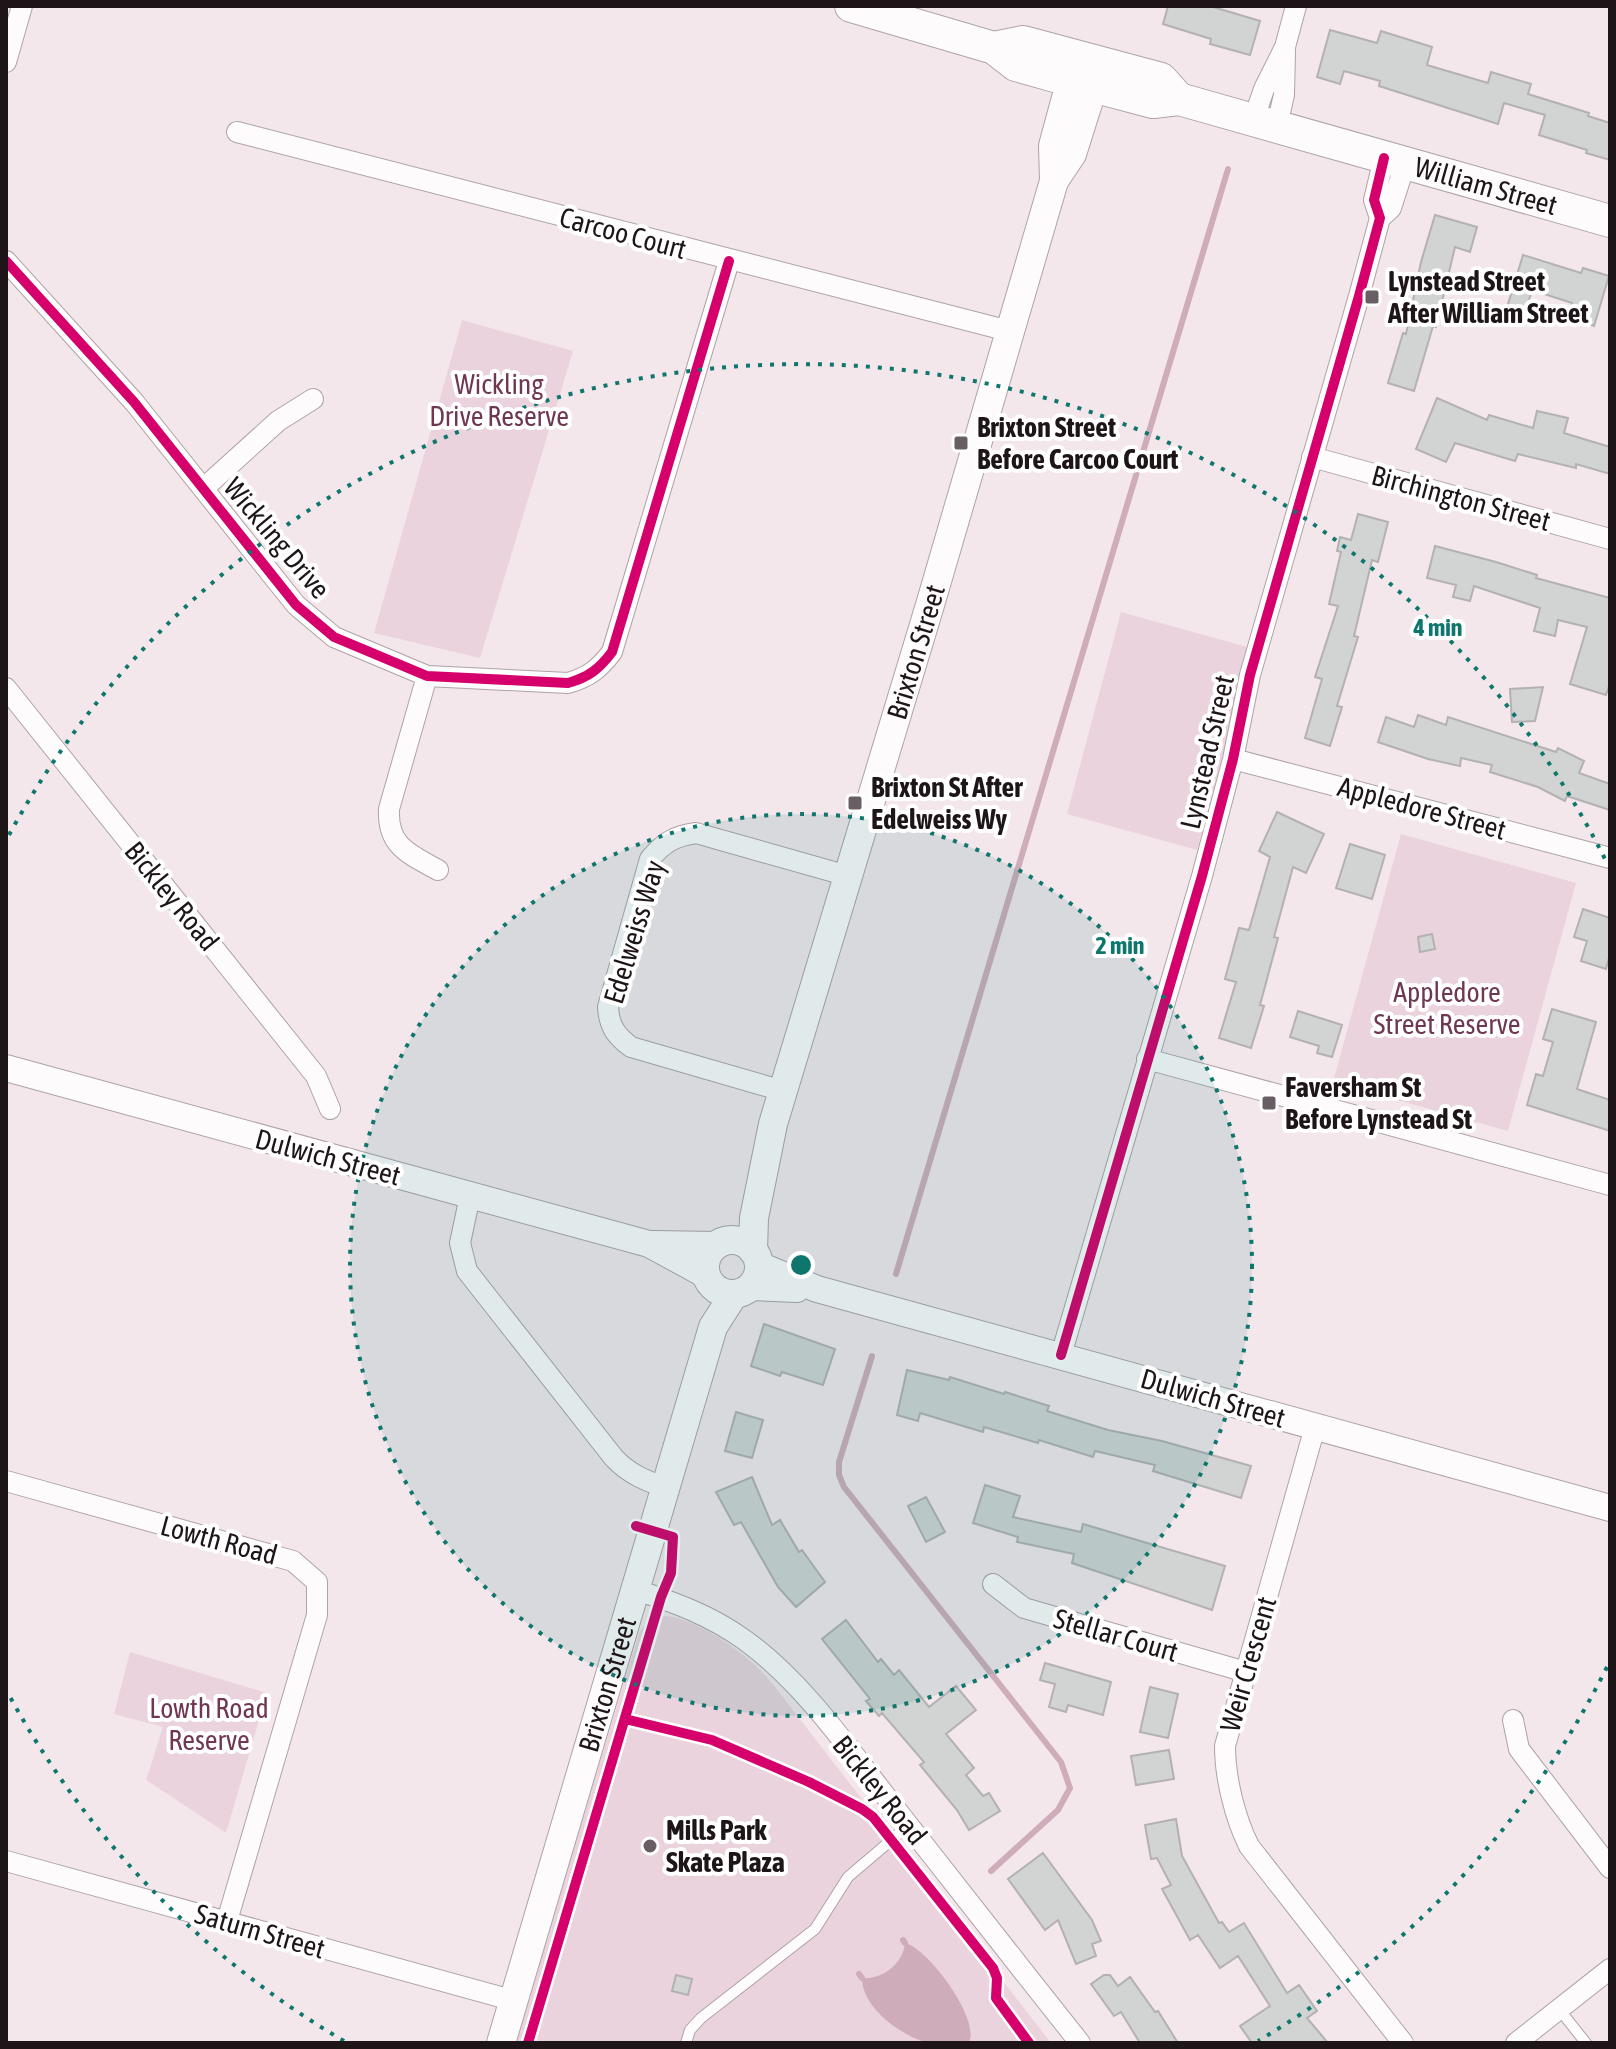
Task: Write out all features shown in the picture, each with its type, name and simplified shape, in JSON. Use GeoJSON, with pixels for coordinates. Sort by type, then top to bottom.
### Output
{"type":"FeatureCollection","features":[{"type":"Feature","properties":{"kind":"main road","name":"William Street"},"geometry":{"type":"LineString","coordinates":[[851,6],[994,48],[1016,65],[1161,79],[1179,99],[1610,221]]}},
{"type":"Feature","properties":{"kind":"main road","name":"Brixton Street"},"geometry":{"type":"LineString","coordinates":[[501,2043],[713,1327],[735,1276],[754,1218],[773,1124],[1054,181],[1072,154],[1085,72]]}},
{"type":"Feature","properties":{"kind":"main road","name":"Brixton Street"},"geometry":{"type":"LineString","coordinates":[[735,1276],[706,1258],[721,1243],[737,1216],[753,1166],[773,1124]]}},
{"type":"Feature","properties":{"kind":"main road"},"geometry":{"type":"LineString","coordinates":[[721,1243],[742,1242],[735,1276]]}},
{"type":"Feature","properties":{"kind":"street"},"geometry":{"type":"LineString","coordinates":[[6,62],[22,6]]}},
{"type":"Feature","properties":{"kind":"street"},"geometry":{"type":"LineString","coordinates":[[1266,122],[1284,95],[1285,47],[1296,6]]}},
{"type":"Feature","properties":{"kind":"street","name":"Carcoo Court"},"geometry":{"type":"LineString","coordinates":[[237,132],[1009,331]]}},
{"type":"Feature","properties":{"kind":"street","name":"Lynstead Street"},"geometry":{"type":"LineString","coordinates":[[1061,1355],[1202,876],[1233,759],[1250,675],[1380,218],[1391,208],[1394,161]]}},
{"type":"Feature","properties":{"kind":"street","name":"Wickling Drive"},"geometry":{"type":"LineString","coordinates":[[6,261],[134,402],[296,605],[334,637],[427,676],[568,683],[585,678],[599,669],[612,652],[729,261]]}},
{"type":"Feature","properties":{"kind":"street"},"geometry":{"type":"LineString","coordinates":[[204,488],[278,421],[313,399]]}},
{"type":"Feature","properties":{"kind":"street","name":"Birchington Street"},"geometry":{"type":"LineString","coordinates":[[1312,457],[1610,539]]}},
{"type":"Feature","properties":{"kind":"street"},"geometry":{"type":"LineString","coordinates":[[427,676],[389,809],[388,827],[396,842],[408,854],[438,870]]}},
{"type":"Feature","properties":{"kind":"street","name":"Bickley Road"},"geometry":{"type":"LineString","coordinates":[[6,688],[316,1076],[330,1109]]}},
{"type":"Feature","properties":{"kind":"street","name":"Appledore Street"},"geometry":{"type":"LineString","coordinates":[[1233,759],[1610,858]]}},
{"type":"Feature","properties":{"kind":"street","name":"Edelweiss Way"},"geometry":{"type":"LineString","coordinates":[[783,1091],[631,1047],[617,1037],[609,1021],[608,1007],[650,859],[663,844],[679,836],[696,833],[848,876]]}},
{"type":"Feature","properties":{"kind":"street"},"geometry":{"type":"LineString","coordinates":[[1147,1059],[1610,1185]]}},
{"type":"Feature","properties":{"kind":"street","name":"Dulwich Street"},"geometry":{"type":"LineString","coordinates":[[6,1068],[649,1244],[735,1276],[817,1289],[1610,1508]]}},
{"type":"Feature","properties":{"kind":"street"},"geometry":{"type":"LineString","coordinates":[[470,1196],[460,1243],[467,1271],[614,1458],[626,1470],[667,1488]]}},
{"type":"Feature","properties":{"kind":"street","name":"Dulwich Street"},"geometry":{"type":"LineString","coordinates":[[649,1244],[721,1243]]}},
{"type":"Feature","properties":{"kind":"street","name":"Weir Crescent"},"geometry":{"type":"LineString","coordinates":[[1315,1427],[1225,1746],[1225,1761],[1242,1831],[1249,1846],[1403,2043]]}},
{"type":"Feature","properties":{"kind":"street","name":"Lowth Road"},"geometry":{"type":"LineString","coordinates":[[6,1481],[293,1561],[317,1582],[317,1615],[227,1921]]}},
{"type":"Feature","properties":{"kind":"street","name":"Stellar Court"},"geometry":{"type":"LineString","coordinates":[[993,1584],[1024,1608],[1246,1672]]}},
{"type":"Feature","properties":{"kind":"street","name":"Bickley Road"},"geometry":{"type":"LineString","coordinates":[[636,1590],[701,1614],[744,1640],[792,1682],[1080,2043]]}},
{"type":"Feature","properties":{"kind":"street"},"geometry":{"type":"LineString","coordinates":[[1513,1720],[1519,1749],[1610,1868]]}},
{"type":"Feature","properties":{"kind":"street","name":"Saturn Street"},"geometry":{"type":"LineString","coordinates":[[6,1861],[515,2001]]}},
{"type":"Feature","properties":{"kind":"street"},"geometry":{"type":"LineString","coordinates":[[1516,2043],[1610,1969]]}},
{"type":"Feature","properties":{"kind":"lane"},"geometry":{"type":"LineString","coordinates":[[686,2043],[690,2030],[701,2018],[815,1929],[848,1877],[909,1825]]}},
{"type":"Feature","properties":{"kind":"lane"},"geometry":{"type":"LineString","coordinates":[[1559,2009],[1586,2043]]}},
{"type":"Feature","properties":{"kind":"green space","name":"Wickling Drive Reserve"},"geometry":{"type":"Polygon","coordinates":[[[462,320],[573,351],[480,658],[374,633],[462,320]]]}},
{"type":"Feature","properties":{"kind":"green space"},"geometry":{"type":"Polygon","coordinates":[[[1121,612],[1251,648],[1197,850],[1067,814],[1121,612]]]}},
{"type":"Feature","properties":{"kind":"green space","name":"Appledore Street Reserve"},"geometry":{"type":"Polygon","coordinates":[[[1401,834],[1576,883],[1508,1131],[1333,1082],[1401,834]]]}},
{"type":"Feature","properties":{"kind":"green space"},"geometry":{"type":"Polygon","coordinates":[[[661,1616],[685,1621],[712,1633],[765,1675],[1051,2043],[515,2043],[639,1633],[648,1620],[661,1616]]]}},
{"type":"Feature","properties":{"kind":"green space","name":"Lowth Road Reserve"},"geometry":{"type":"Polygon","coordinates":[[[130,1652],[267,1693],[226,1833],[146,1780],[163,1727],[114,1714],[130,1652]]]}},
{"type":"Feature","properties":{"kind":"shaded area"},"geometry":{"type":"Polygon","coordinates":[[[905,1943],[926,1957],[950,1986],[967,2018],[971,2032],[969,2042],[935,2044],[915,2038],[884,2018],[868,1999],[862,1978],[877,1976],[890,1969],[900,1958],[905,1943]]]}},
{"type":"Feature","properties":{"kind":"building"},"geometry":{"type":"Polygon","coordinates":[[[1168,6],[1210,6],[1260,21],[1250,55],[1210,44],[1211,39],[1163,24],[1168,6]]]}},
{"type":"Feature","properties":{"kind":"building"},"geometry":{"type":"Polygon","coordinates":[[[1330,30],[1377,43],[1381,31],[1432,47],[1427,65],[1488,83],[1491,72],[1531,84],[1528,94],[1589,113],[1588,116],[1610,123],[1610,160],[1539,135],[1545,115],[1504,103],[1498,124],[1379,86],[1380,81],[1344,71],[1340,84],[1317,77],[1330,30]]]}},
{"type":"Feature","properties":{"kind":"building"},"geometry":{"type":"Polygon","coordinates":[[[1435,215],[1477,227],[1470,252],[1455,247],[1436,327],[1433,326],[1414,391],[1388,383],[1403,333],[1406,334],[1421,262],[1435,215]]]}},
{"type":"Feature","properties":{"kind":"building"},"geometry":{"type":"Polygon","coordinates":[[[1523,255],[1581,273],[1583,268],[1609,276],[1594,326],[1568,317],[1572,303],[1532,290],[1522,323],[1504,317],[1523,255]]]}},
{"type":"Feature","properties":{"kind":"building"},"geometry":{"type":"Polygon","coordinates":[[[1437,398],[1487,420],[1489,415],[1533,428],[1537,411],[1568,418],[1564,433],[1610,447],[1610,474],[1576,464],[1576,468],[1518,454],[1515,461],[1455,443],[1446,462],[1416,449],[1437,398]]]}},
{"type":"Feature","properties":{"kind":"building"},"geometry":{"type":"Polygon","coordinates":[[[1358,514],[1388,522],[1378,562],[1372,560],[1354,636],[1358,637],[1337,706],[1342,707],[1330,746],[1305,738],[1322,679],[1315,677],[1338,606],[1329,604],[1341,552],[1337,551],[1340,537],[1351,540],[1358,514]]]}},
{"type":"Feature","properties":{"kind":"building"},"geometry":{"type":"Polygon","coordinates":[[[1435,546],[1610,598],[1610,683],[1606,695],[1570,684],[1587,627],[1558,620],[1555,636],[1534,631],[1540,608],[1474,586],[1470,601],[1453,597],[1456,585],[1427,578],[1435,546]]]}},
{"type":"Feature","properties":{"kind":"building"},"geometry":{"type":"Polygon","coordinates":[[[1543,687],[1535,721],[1512,722],[1510,689],[1543,687]]]}},
{"type":"Feature","properties":{"kind":"building"},"geometry":{"type":"Polygon","coordinates":[[[1418,715],[1446,725],[1448,717],[1556,752],[1558,748],[1584,761],[1579,773],[1610,784],[1610,810],[1567,796],[1565,801],[1538,787],[1490,772],[1492,765],[1461,758],[1460,766],[1378,742],[1386,717],[1414,727],[1418,715]]]}},
{"type":"Feature","properties":{"kind":"building"},"geometry":{"type":"Polygon","coordinates":[[[1277,812],[1324,834],[1306,873],[1293,867],[1274,937],[1278,938],[1260,1005],[1264,1006],[1251,1048],[1219,1038],[1236,982],[1225,979],[1239,928],[1249,930],[1270,857],[1259,851],[1277,812]]]}},
{"type":"Feature","properties":{"kind":"building"},"geometry":{"type":"Polygon","coordinates":[[[1350,844],[1385,855],[1372,899],[1336,888],[1350,844]]]}},
{"type":"Feature","properties":{"kind":"building"},"geometry":{"type":"Polygon","coordinates":[[[1583,909],[1610,918],[1610,954],[1606,969],[1581,961],[1587,941],[1574,937],[1583,909]]]}},
{"type":"Feature","properties":{"kind":"building"},"geometry":{"type":"Polygon","coordinates":[[[1432,934],[1435,949],[1420,952],[1418,937],[1432,934]]]}},
{"type":"Feature","properties":{"kind":"building"},"geometry":{"type":"Polygon","coordinates":[[[1552,1009],[1596,1022],[1577,1089],[1610,1100],[1610,1131],[1527,1105],[1536,1074],[1543,1076],[1553,1042],[1543,1039],[1552,1009]]]}},
{"type":"Feature","properties":{"kind":"building"},"geometry":{"type":"Polygon","coordinates":[[[1298,1011],[1342,1025],[1332,1057],[1317,1053],[1319,1046],[1290,1037],[1298,1011]]]}},
{"type":"Feature","properties":{"kind":"building"},"geometry":{"type":"Polygon","coordinates":[[[764,1324],[835,1349],[823,1385],[751,1366],[764,1324]]]}},
{"type":"Feature","properties":{"kind":"building"},"geometry":{"type":"Polygon","coordinates":[[[907,1370],[949,1380],[950,1377],[1005,1392],[1049,1406],[1047,1411],[1108,1430],[1162,1441],[1251,1466],[1241,1498],[1153,1471],[1155,1465],[1095,1451],[1093,1457],[1039,1440],[1038,1443],[984,1427],[983,1432],[920,1413],[918,1421],[897,1415],[907,1370]]]}},
{"type":"Feature","properties":{"kind":"building"},"geometry":{"type":"Polygon","coordinates":[[[736,1412],[763,1420],[752,1458],[725,1451],[736,1412]]]}},
{"type":"Feature","properties":{"kind":"building"},"geometry":{"type":"Polygon","coordinates":[[[752,1477],[772,1525],[780,1520],[799,1552],[802,1550],[825,1582],[796,1607],[778,1587],[741,1522],[734,1525],[716,1492],[752,1477]]]}},
{"type":"Feature","properties":{"kind":"building"},"geometry":{"type":"Polygon","coordinates":[[[985,1485],[1020,1496],[1013,1517],[1081,1532],[1083,1524],[1225,1566],[1212,1610],[1072,1563],[1074,1554],[1017,1542],[1018,1537],[973,1523],[985,1485]]]}},
{"type":"Feature","properties":{"kind":"building"},"geometry":{"type":"Polygon","coordinates":[[[926,1497],[945,1532],[926,1542],[908,1506],[926,1497]]]}},
{"type":"Feature","properties":{"kind":"building"},"geometry":{"type":"Polygon","coordinates":[[[846,1620],[878,1662],[881,1659],[894,1675],[899,1670],[929,1707],[956,1686],[976,1710],[946,1734],[974,1768],[966,1775],[983,1796],[989,1793],[1000,1811],[969,1830],[957,1810],[920,1765],[924,1762],[882,1713],[879,1716],[866,1701],[870,1699],[822,1639],[846,1620]]]}},
{"type":"Feature","properties":{"kind":"building"},"geometry":{"type":"Polygon","coordinates":[[[1045,1663],[1111,1682],[1103,1715],[1068,1705],[1066,1712],[1049,1707],[1055,1684],[1040,1680],[1045,1663]]]}},
{"type":"Feature","properties":{"kind":"building"},"geometry":{"type":"Polygon","coordinates":[[[1150,1687],[1178,1694],[1168,1738],[1140,1732],[1150,1687]]]}},
{"type":"Feature","properties":{"kind":"building"},"geometry":{"type":"Polygon","coordinates":[[[1169,1750],[1174,1779],[1136,1785],[1131,1756],[1169,1750]]]}},
{"type":"Feature","properties":{"kind":"building"},"geometry":{"type":"Polygon","coordinates":[[[1176,1819],[1182,1856],[1219,1923],[1222,1922],[1229,1932],[1244,1923],[1287,1993],[1299,1985],[1317,2011],[1307,2018],[1328,2043],[1252,2043],[1240,2026],[1270,2006],[1238,1956],[1220,1968],[1198,1935],[1190,1940],[1162,1889],[1171,1885],[1157,1858],[1151,1859],[1145,1825],[1176,1819]]]}},
{"type":"Feature","properties":{"kind":"building"},"geometry":{"type":"Polygon","coordinates":[[[1043,1853],[1092,1920],[1101,1941],[1092,1944],[1096,1956],[1076,1964],[1058,1920],[1045,1930],[1008,1879],[1043,1853]]]}},
{"type":"Feature","properties":{"kind":"building"},"geometry":{"type":"Polygon","coordinates":[[[676,1975],[692,1979],[688,1995],[672,1991],[676,1975]]]}},
{"type":"Feature","properties":{"kind":"building"},"geometry":{"type":"Polygon","coordinates":[[[1104,1975],[1110,1975],[1118,1986],[1130,1977],[1155,2012],[1158,2011],[1178,2043],[1140,2043],[1121,2012],[1114,2016],[1091,1984],[1104,1975]]]}},
{"type":"Feature","properties":{"kind":"waterway"},"geometry":{"type":"LineString","coordinates":[[896,1274],[1228,169]]}},
{"type":"Feature","properties":{"kind":"waterway"},"geometry":{"type":"LineString","coordinates":[[872,1356],[839,1462],[839,1475],[844,1487],[1061,1762],[1070,1788],[1058,1810],[991,1871]]}},
{"type":"Feature","properties":{"kind":"waterway"},"geometry":{"type":"LineString","coordinates":[[859,1974],[862,1978]]}},
{"type":"Feature","properties":{"kind":"cycle path"},"geometry":{"type":"LineString","coordinates":[[1061,1355],[1202,876],[1233,759],[1250,675],[1359,296],[1380,218],[1374,200],[1384,158]]}},
{"type":"Feature","properties":{"kind":"cycle path"},"geometry":{"type":"LineString","coordinates":[[6,261],[134,402],[296,605],[334,637],[427,676],[568,683],[593,672],[612,652],[729,261]]}},
{"type":"Feature","properties":{"kind":"cycle path"},"geometry":{"type":"LineString","coordinates":[[528,2043],[661,1597],[671,1573],[673,1537],[636,1526]]}},
{"type":"Feature","properties":{"kind":"cycle path"},"geometry":{"type":"LineString","coordinates":[[625,1719],[712,1740],[809,1782],[873,1817],[993,1968],[997,1978],[996,1998],[1029,2043]]}},
{"type":"Feature","properties":{"kind":"place","name":"Lynstead Street After William Street"},"geometry":{"type":"Point","coordinates":[1372,297]}},
{"type":"Feature","properties":{"kind":"place","name":"Brixton Street Before Carcoo Court"},"geometry":{"type":"Point","coordinates":[961,443]}},
{"type":"Feature","properties":{"kind":"place","name":"Brixton St After Edelweiss Wy"},"geometry":{"type":"Point","coordinates":[855,803]}},
{"type":"Feature","properties":{"kind":"place","name":"Faversham St Before Lynstead St"},"geometry":{"type":"Point","coordinates":[1269,1103]}},
{"type":"Feature","properties":{"kind":"place","name":"Mills Park Skate Plaza"},"geometry":{"type":"Point","coordinates":[650,1846]}}]}
